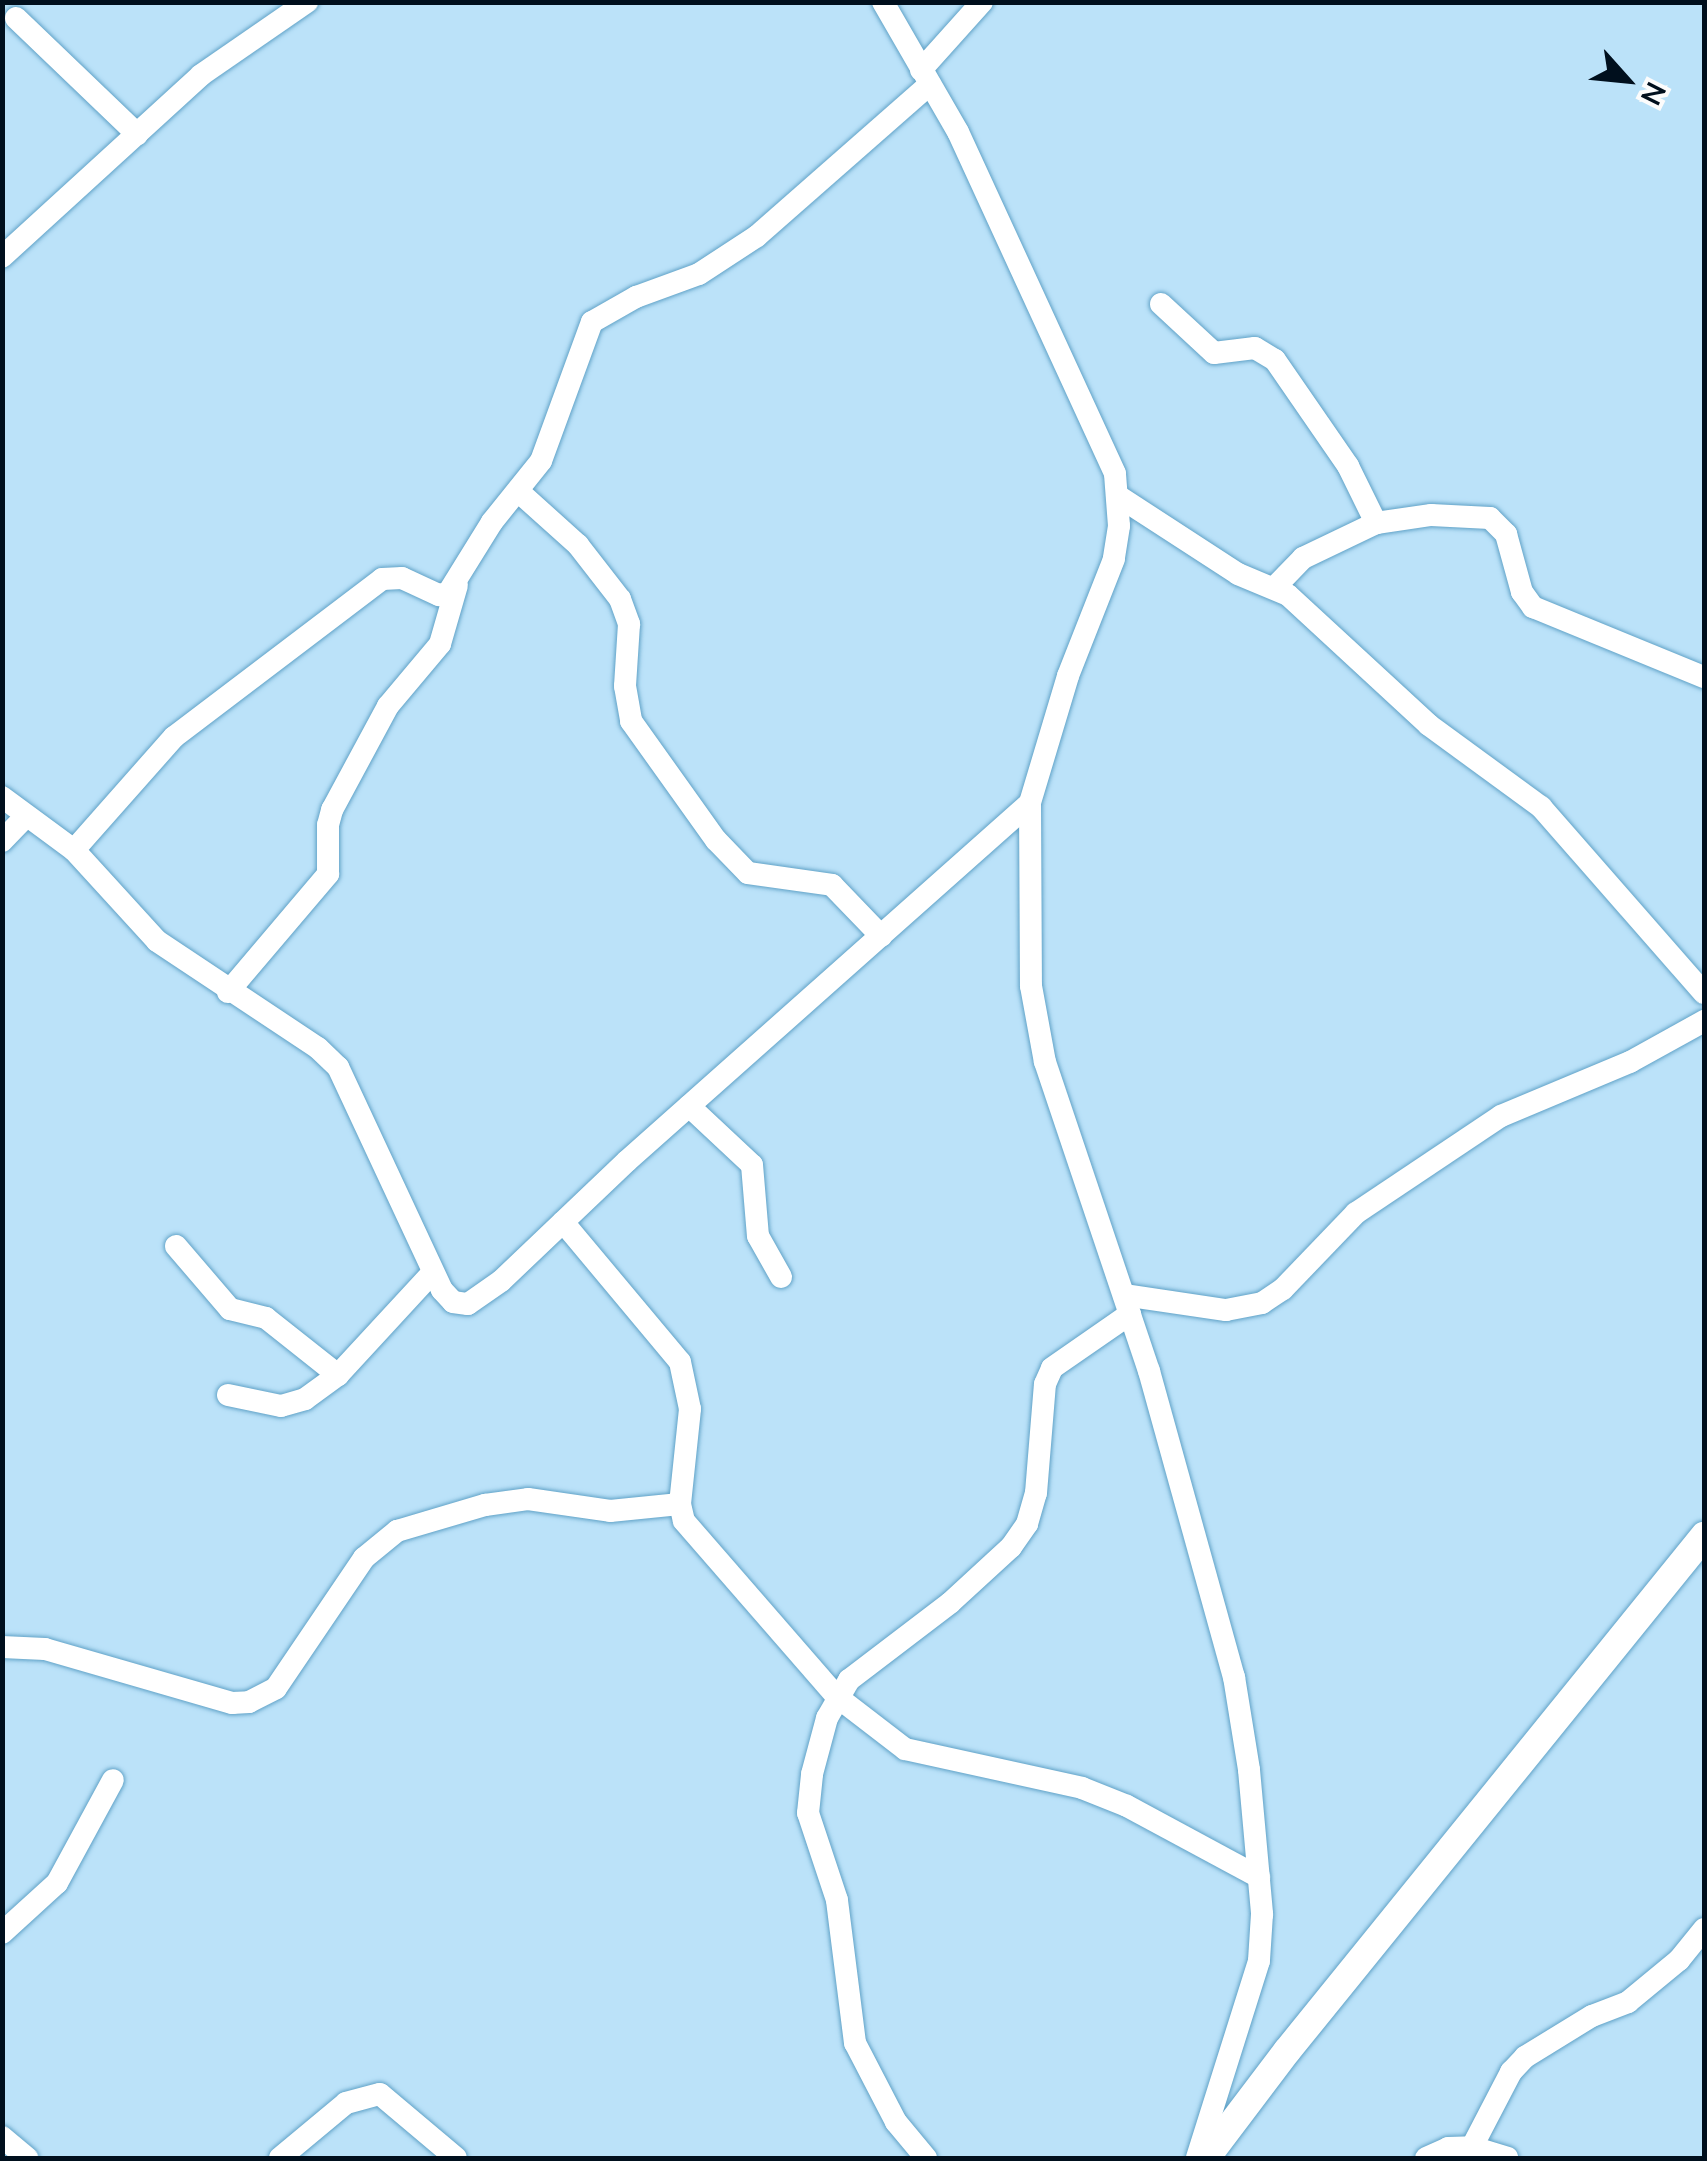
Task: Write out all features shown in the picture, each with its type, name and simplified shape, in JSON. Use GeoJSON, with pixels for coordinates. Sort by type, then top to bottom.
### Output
{"type":"FeatureCollection","features":[{"type":"Feature","properties":{"kind":"street"},"geometry":{"type":"LineString","coordinates":[[35,2],[9,20],[137,134]]}},
{"type":"Feature","properties":{"kind":"street"},"geometry":{"type":"LineString","coordinates":[[2,257],[201,75],[307,2]]}},
{"type":"Feature","properties":{"kind":"street"},"geometry":{"type":"LineString","coordinates":[[883,2],[958,132],[1115,474],[1118,496],[1114,559],[1068,676],[1030,803],[1030,986],[1042,1047],[1127,1305],[1234,1678],[1249,1770],[1258,1877],[1259,1961],[1197,2158]]}},
{"type":"Feature","properties":{"kind":"street"},"geometry":{"type":"LineString","coordinates":[[228,992],[328,874],[328,825],[332,810],[388,706],[440,644],[457,585],[492,522],[541,461],[592,322],[620,304],[699,274],[757,236],[926,77],[982,2]]}},
{"type":"Feature","properties":{"kind":"street"},"geometry":{"type":"LineString","coordinates":[[1160,304],[1214,352],[1255,348],[1275,360],[1348,466],[1376,523]]}},
{"type":"Feature","properties":{"kind":"street"},"geometry":{"type":"LineString","coordinates":[[518,491],[578,545],[620,599],[631,642],[625,686],[631,721],[716,840],[748,873],[832,884],[880,936]]}},
{"type":"Feature","properties":{"kind":"street"},"geometry":{"type":"LineString","coordinates":[[1118,496],[1238,574],[1274,588],[1323,625],[1429,725],[1560,822],[1704,993]]}},
{"type":"Feature","properties":{"kind":"street"},"geometry":{"type":"LineString","coordinates":[[1274,588],[1303,558],[1376,523],[1431,515],[1490,518],[1506,534],[1522,592],[1533,607],[1704,677]]}},
{"type":"Feature","properties":{"kind":"street"},"geometry":{"type":"LineString","coordinates":[[74,850],[174,737],[382,579],[402,578],[439,595],[457,585]]}},
{"type":"Feature","properties":{"kind":"street"},"geometry":{"type":"LineString","coordinates":[[2,798],[74,850],[157,941],[228,992],[318,1048],[338,1067],[434,1272],[454,1302],[468,1304],[500,1281],[689,1106],[1030,803]]}},
{"type":"Feature","properties":{"kind":"street"},"geometry":{"type":"LineString","coordinates":[[2,841],[25,817]]}},
{"type":"Feature","properties":{"kind":"street"},"geometry":{"type":"LineString","coordinates":[[926,2158],[896,2122],[855,2043],[840,1913],[808,1813],[812,1774],[836,1696],[849,1680],[950,1602],[1011,1546],[1027,1524],[1036,1493],[1045,1384],[1052,1368],[1127,1305],[1226,1310],[1262,1303],[1283,1289],[1356,1213],[1501,1116],[1630,1062],[1704,1021]]}},
{"type":"Feature","properties":{"kind":"street"},"geometry":{"type":"LineString","coordinates":[[689,1106],[752,1165],[758,1236],[780,1276]]}},
{"type":"Feature","properties":{"kind":"street"},"geometry":{"type":"LineString","coordinates":[[563,1222],[680,1362],[690,1409],[680,1504],[684,1521],[764,1608],[836,1696],[906,1749],[1082,1788],[1127,1806],[1258,1877]]}},
{"type":"Feature","properties":{"kind":"street"},"geometry":{"type":"LineString","coordinates":[[176,1246],[230,1309],[266,1318],[338,1375]]}},
{"type":"Feature","properties":{"kind":"street"},"geometry":{"type":"LineString","coordinates":[[228,1395],[292,1405],[338,1375],[434,1272]]}},
{"type":"Feature","properties":{"kind":"street"},"geometry":{"type":"LineString","coordinates":[[2,1647],[45,1649],[232,1703],[250,1702],[276,1688],[364,1558],[397,1530],[484,1505],[528,1499],[610,1511],[680,1504]]}},
{"type":"Feature","properties":{"kind":"street"},"geometry":{"type":"LineString","coordinates":[[1206,2158],[1287,2052],[1704,1536]]}},
{"type":"Feature","properties":{"kind":"street"},"geometry":{"type":"LineString","coordinates":[[2,1932],[57,1883],[113,1780]]}},
{"type":"Feature","properties":{"kind":"street"},"geometry":{"type":"LineString","coordinates":[[1472,2147],[1511,2072],[1525,2057],[1592,2016],[1628,2002],[1679,1960],[1704,1929]]}},
{"type":"Feature","properties":{"kind":"street"},"geometry":{"type":"LineString","coordinates":[[280,2158],[346,2104],[380,2094],[456,2158]]}},
{"type":"Feature","properties":{"kind":"street"},"geometry":{"type":"LineString","coordinates":[[2,2137],[27,2158]]}},
{"type":"Feature","properties":{"kind":"street"},"geometry":{"type":"LineString","coordinates":[[1426,2158],[1448,2148],[1472,2147],[1507,2158]]}}]}
